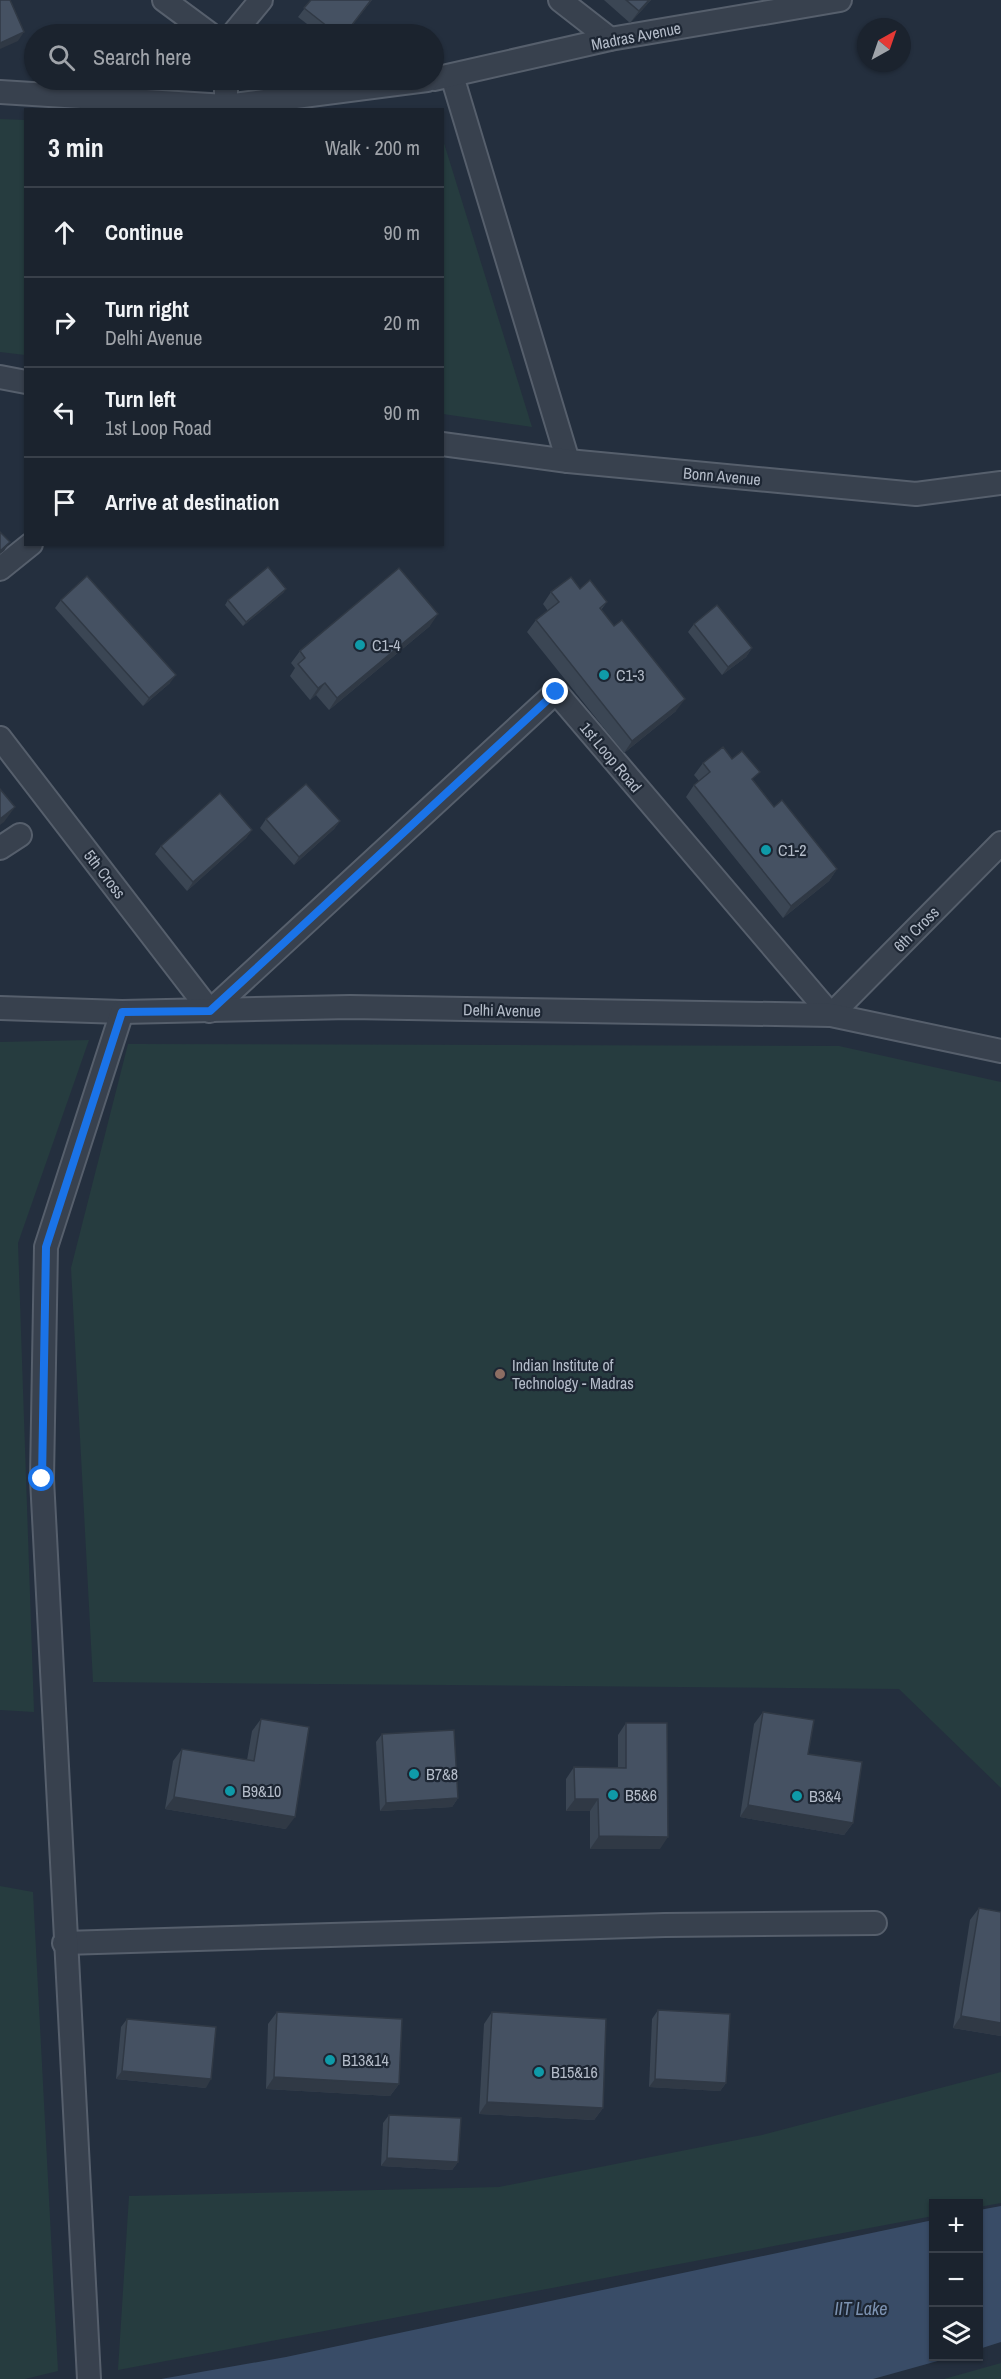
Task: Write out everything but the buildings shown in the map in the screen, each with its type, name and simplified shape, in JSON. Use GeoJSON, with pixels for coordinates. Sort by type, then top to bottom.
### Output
{"type":"FeatureCollection","features":[{"type":"Feature","properties":{"kind":"lane"},"geometry":{"type":"LineString","coordinates":[[164,0],[196,24]]}},
{"type":"Feature","properties":{"kind":"lane"},"geometry":{"type":"LineString","coordinates":[[241,24],[261,0]]}},
{"type":"Feature","properties":{"kind":"lane"},"geometry":{"type":"LineString","coordinates":[[560,0],[610,39]]}},
{"type":"Feature","properties":{"kind":"lane","name":"Madras Avenue"},"geometry":{"type":"LineString","coordinates":[[444,78],[610,39],[840,0]]}},
{"type":"Feature","properties":{"kind":"lane"},"geometry":{"type":"LineString","coordinates":[[444,81],[568,461]]}},
{"type":"Feature","properties":{"kind":"lane"},"geometry":{"type":"LineString","coordinates":[[225,90],[226,106]]}},
{"type":"Feature","properties":{"kind":"lane"},"geometry":{"type":"LineString","coordinates":[[0,92],[226,106],[350,90]]}},
{"type":"Feature","properties":{"kind":"lane"},"geometry":{"type":"LineString","coordinates":[[0,378],[24,382]]}},
{"type":"Feature","properties":{"kind":"lane","name":"Bonn Avenue"},"geometry":{"type":"LineString","coordinates":[[444,444],[568,461],[916,494],[1001,483]]}},
{"type":"Feature","properties":{"kind":"lane"},"geometry":{"type":"LineString","coordinates":[[0,569],[29,546]]}},
{"type":"Feature","properties":{"kind":"lane","name":"1st Loop Road"},"geometry":{"type":"LineString","coordinates":[[210,1011],[556,692],[831,1015]]}},
{"type":"Feature","properties":{"kind":"lane","name":"5th Cross"},"geometry":{"type":"LineString","coordinates":[[0,738],[210,1011]]}},
{"type":"Feature","properties":{"kind":"lane"},"geometry":{"type":"LineString","coordinates":[[0,848],[20,835]]}},
{"type":"Feature","properties":{"kind":"lane","name":"6th Cross"},"geometry":{"type":"LineString","coordinates":[[831,1015],[1001,843]]}},
{"type":"Feature","properties":{"kind":"lane","name":"Delhi Avenue"},"geometry":{"type":"LineString","coordinates":[[0,1008],[122,1012],[350,1007],[831,1015],[1001,1052]]}},
{"type":"Feature","properties":{"kind":"lane"},"geometry":{"type":"LineString","coordinates":[[89,2379],[64,1943],[42,1479],[46,1247],[122,1012]]}},
{"type":"Feature","properties":{"kind":"lane"},"geometry":{"type":"LineString","coordinates":[[64,1943],[665,1925],[875,1923]]}},
{"type":"Feature","properties":{"kind":"green space"},"geometry":{"type":"Polygon","coordinates":[[[0,119],[24,120],[24,355],[0,352],[0,119]]]}},
{"type":"Feature","properties":{"kind":"green space"},"geometry":{"type":"Polygon","coordinates":[[[444,143],[532,427],[444,414],[444,143]]]}},
{"type":"Feature","properties":{"kind":"green space"},"geometry":{"type":"Polygon","coordinates":[[[89,1040],[18,1243],[34,1712],[0,1710],[0,1042],[89,1040]]]}},
{"type":"Feature","properties":{"kind":"green space"},"geometry":{"type":"Polygon","coordinates":[[[128,1044],[839,1046],[1001,1082],[1001,1788],[899,1689],[93,1682],[71,1268],[128,1044]]]}},
{"type":"Feature","properties":{"kind":"green space"},"geometry":{"type":"Polygon","coordinates":[[[0,1886],[33,1892],[58,2371],[25,2379],[0,2379],[0,1886]]]}},
{"type":"Feature","properties":{"kind":"green space"},"geometry":{"type":"Polygon","coordinates":[[[1001,2072],[1001,2203],[983,2206],[983,2199],[929,2199],[929,2217],[118,2370],[129,2196],[499,2187],[762,2135],[1001,2072]]]}},
{"type":"Feature","properties":{"kind":"green space"},"geometry":{"type":"Polygon","coordinates":[[[1001,2363],[1001,2379],[944,2379],[1001,2363]]]}},
{"type":"Feature","properties":{"kind":"water"},"geometry":{"type":"Polygon","coordinates":[[[1001,2206],[1001,2342],[983,2348],[983,2253],[983,2209],[1001,2206]]]}},
{"type":"Feature","properties":{"kind":"water","name":"IIT Lake"},"geometry":{"type":"Polygon","coordinates":[[[929,2221],[929,2361],[938,2361],[873,2379],[161,2379],[286,2357],[929,2221]]]}},
{"type":"Feature","properties":{"kind":"place","name":"C1-4"},"geometry":{"type":"Point","coordinates":[360,645]}},
{"type":"Feature","properties":{"kind":"place","name":"C1-3"},"geometry":{"type":"Point","coordinates":[604,675]}},
{"type":"Feature","properties":{"kind":"place","name":"C1-2"},"geometry":{"type":"Point","coordinates":[766,850]}},
{"type":"Feature","properties":{"kind":"place","name":"Indian Institute of Technology - Madras"},"geometry":{"type":"Point","coordinates":[500,1374]}},
{"type":"Feature","properties":{"kind":"place","name":"B7&8"},"geometry":{"type":"Point","coordinates":[414,1774]}},
{"type":"Feature","properties":{"kind":"place","name":"B9&10"},"geometry":{"type":"Point","coordinates":[230,1791]}},
{"type":"Feature","properties":{"kind":"place","name":"B5&6"},"geometry":{"type":"Point","coordinates":[613,1795]}},
{"type":"Feature","properties":{"kind":"place","name":"B3&4"},"geometry":{"type":"Point","coordinates":[797,1796]}},
{"type":"Feature","properties":{"kind":"place","name":"B13&14"},"geometry":{"type":"Point","coordinates":[330,2060]}},
{"type":"Feature","properties":{"kind":"place","name":"B15&16"},"geometry":{"type":"Point","coordinates":[539,2072]}},
{"type":"Feature","properties":{"kind":"route"},"geometry":{"type":"LineString","coordinates":[[42,1479],[46,1247],[122,1012],[210,1011],[556,692]]}}]}
